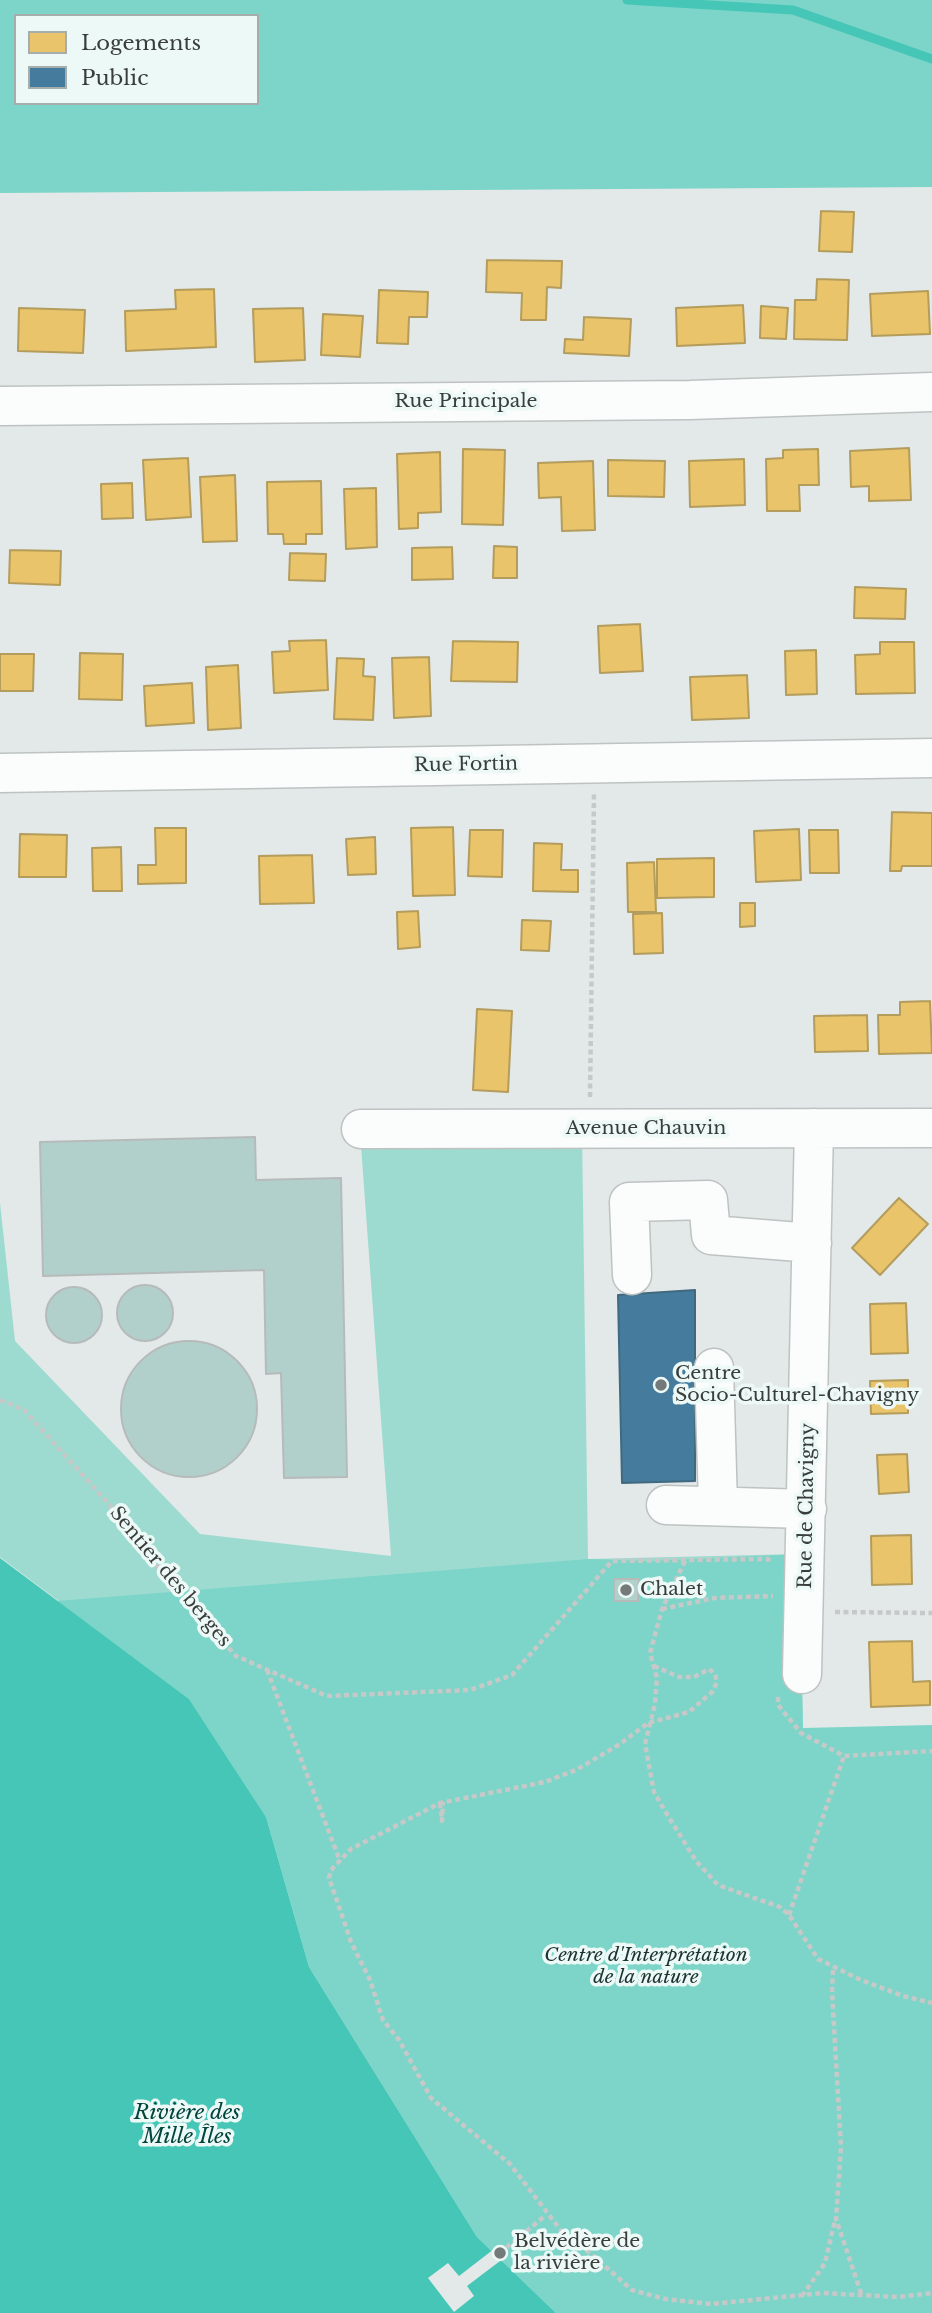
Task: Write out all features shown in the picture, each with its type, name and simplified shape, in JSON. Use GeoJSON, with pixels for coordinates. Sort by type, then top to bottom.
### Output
{"type":"FeatureCollection","features":[{"type":"Feature","properties":{"kind":"street","name":"Rue Principale"},"geometry":{"type":"LineString","coordinates":[[0,406],[690,400],[932,392]]}},
{"type":"Feature","properties":{"kind":"street","name":"Rue Fortin"},"geometry":{"type":"LineString","coordinates":[[0,773],[932,758]]}},
{"type":"Feature","properties":{"kind":"street","name":"Rue de Chavigny"},"geometry":{"type":"LineString","coordinates":[[790,1683],[791,1604],[807,1509],[814,1128]]}},
{"type":"Feature","properties":{"kind":"street","name":"Avenue Chauvin"},"geometry":{"type":"LineString","coordinates":[[361,1129],[932,1128]]}},
{"type":"Feature","properties":{"kind":"street"},"geometry":{"type":"LineString","coordinates":[[632,1275],[629,1202],[708,1200],[711,1235],[812,1243]]}},
{"type":"Feature","properties":{"kind":"street"},"geometry":{"type":"LineString","coordinates":[[714,1368],[718,1506]]}},
{"type":"Feature","properties":{"kind":"street"},"geometry":{"type":"LineString","coordinates":[[666,1505],[807,1509]]}},
{"type":"Feature","properties":{"kind":"path"},"geometry":{"type":"LineString","coordinates":[[590,1129],[595,763]]}},
{"type":"Feature","properties":{"kind":"path","name":"Sentier des berges"},"geometry":{"type":"LineString","coordinates":[[0,1400],[24,1410],[115,1511],[173,1587],[236,1656],[327,1696],[470,1690],[512,1675],[612,1561],[686,1561]]}},
{"type":"Feature","properties":{"kind":"path"},"geometry":{"type":"LineString","coordinates":[[776,1574],[768,1559],[686,1561],[662,1609],[650,1653],[657,1678],[655,1704],[648,1723],[645,1744],[654,1792],[696,1861],[718,1885],[780,1906],[818,1959],[834,1969],[904,1996],[932,2003]]}},
{"type":"Feature","properties":{"kind":"path"},"geometry":{"type":"LineString","coordinates":[[776,1585],[791,1604]]}},
{"type":"Feature","properties":{"kind":"path"},"geometry":{"type":"LineString","coordinates":[[662,1609],[714,1598],[932,1613]]}},
{"type":"Feature","properties":{"kind":"path"},"geometry":{"type":"LineString","coordinates":[[653,1666],[678,1677],[694,1677],[709,1669],[715,1674],[717,1682],[712,1692],[689,1712],[648,1723],[620,1744],[576,1770],[545,1782],[442,1802],[351,1849],[331,1870],[329,1878],[383,2020],[399,2040],[431,2098],[510,2164],[566,2238],[590,2253],[632,2290],[665,2299],[711,2304],[824,2293],[862,2296],[932,2293]]}},
{"type":"Feature","properties":{"kind":"path"},"geometry":{"type":"LineString","coordinates":[[267,1670],[340,1861]]}},
{"type":"Feature","properties":{"kind":"path"},"geometry":{"type":"LineString","coordinates":[[790,1683],[778,1705],[801,1733],[844,1756],[932,1751]]}},
{"type":"Feature","properties":{"kind":"path"},"geometry":{"type":"LineString","coordinates":[[789,1915],[844,1756]]}},
{"type":"Feature","properties":{"kind":"path"},"geometry":{"type":"LineString","coordinates":[[802,2296],[825,2263],[835,2219],[841,2147],[832,1992],[834,1969]]}},
{"type":"Feature","properties":{"kind":"path"},"geometry":{"type":"LineString","coordinates":[[500,2253],[546,2215]]}},
{"type":"Feature","properties":{"kind":"path"},"geometry":{"type":"LineString","coordinates":[[835,2219],[862,2296]]}},
{"type":"Feature","properties":{"kind":"green space"},"geometry":{"type":"Polygon","coordinates":[[[0,0],[932,0],[932,187],[0,193],[0,0]]]}},
{"type":"Feature","properties":{"kind":"green space","name":"Centre d'Interprétation de la nature"},"geometry":{"type":"Polygon","coordinates":[[[582,1131],[588,1559],[799,1554],[803,1728],[932,2313],[556,2313],[266,1817],[189,1699],[0,1557],[0,1203],[15,1341],[200,1534],[391,1556],[360,1132],[582,1131]]]}},
{"type":"Feature","properties":{"kind":"green space","name":"Centre d'Interprétation de la nature"},"geometry":{"type":"Polygon","coordinates":[[[799,1554],[803,1728],[932,1725],[932,2313],[556,2313],[477,2237],[309,1967],[266,1817],[189,1699],[57,1601],[588,1559],[651,1561],[799,1554]]]}},
{"type":"Feature","properties":{"kind":"water","name":"Rivière des Mille Îles"},"geometry":{"type":"Polygon","coordinates":[[[0,1558],[189,1699],[266,1817],[309,1967],[477,2237],[556,2313],[0,2313],[0,1558]]]}},
{"type":"Feature","properties":{"kind":"pier"},"geometry":{"type":"Polygon","coordinates":[[[494,2249],[504,2258],[467,2286],[474,2296],[454,2312],[428,2278],[448,2263],[459,2276],[494,2249]]]}},
{"type":"Feature","properties":{"kind":"building: Logements"},"geometry":{"type":"Polygon","coordinates":[[[821,211],[854,212],[852,252],[819,251],[821,211]]]}},
{"type":"Feature","properties":{"kind":"building: Logements"},"geometry":{"type":"Polygon","coordinates":[[[487,260],[562,261],[561,288],[547,287],[546,320],[521,320],[522,293],[486,292],[487,260]]]}},
{"type":"Feature","properties":{"kind":"building: Logements"},"geometry":{"type":"Polygon","coordinates":[[[817,279],[849,280],[847,340],[794,339],[795,300],[816,300],[817,279]]]}},
{"type":"Feature","properties":{"kind":"building: Logements"},"geometry":{"type":"Polygon","coordinates":[[[214,289],[216,347],[126,351],[125,311],[176,309],[175,290],[214,289]]]}},
{"type":"Feature","properties":{"kind":"building: Logements"},"geometry":{"type":"Polygon","coordinates":[[[379,290],[428,292],[427,317],[409,317],[408,344],[377,343],[379,290]]]}},
{"type":"Feature","properties":{"kind":"building: Logements"},"geometry":{"type":"Polygon","coordinates":[[[928,291],[930,334],[872,336],[870,294],[928,291]]]}},
{"type":"Feature","properties":{"kind":"building: Logements"},"geometry":{"type":"Polygon","coordinates":[[[743,305],[745,343],[677,346],[676,308],[743,305]]]}},
{"type":"Feature","properties":{"kind":"building: Logements"},"geometry":{"type":"Polygon","coordinates":[[[761,306],[788,308],[786,339],[760,338],[761,306]]]}},
{"type":"Feature","properties":{"kind":"building: Logements"},"geometry":{"type":"Polygon","coordinates":[[[19,308],[85,310],[83,353],[18,351],[19,308]]]}},
{"type":"Feature","properties":{"kind":"building: Logements"},"geometry":{"type":"Polygon","coordinates":[[[303,308],[305,360],[255,362],[253,309],[303,308]]]}},
{"type":"Feature","properties":{"kind":"building: Logements"},"geometry":{"type":"Polygon","coordinates":[[[323,314],[363,316],[360,357],[321,355],[323,314]]]}},
{"type":"Feature","properties":{"kind":"building: Logements"},"geometry":{"type":"Polygon","coordinates":[[[584,317],[631,319],[629,356],[564,353],[565,339],[583,340],[584,317]]]}},
{"type":"Feature","properties":{"kind":"building: Logements"},"geometry":{"type":"Polygon","coordinates":[[[909,448],[911,500],[869,501],[869,486],[851,487],[850,451],[909,448]]]}},
{"type":"Feature","properties":{"kind":"building: Logements"},"geometry":{"type":"Polygon","coordinates":[[[463,449],[505,450],[503,525],[462,524],[463,449]]]}},
{"type":"Feature","properties":{"kind":"building: Logements"},"geometry":{"type":"Polygon","coordinates":[[[818,449],[819,485],[799,485],[800,511],[767,511],[766,459],[783,458],[783,450],[818,449]]]}},
{"type":"Feature","properties":{"kind":"building: Logements"},"geometry":{"type":"Polygon","coordinates":[[[440,452],[441,512],[418,513],[418,528],[399,529],[397,454],[440,452]]]}},
{"type":"Feature","properties":{"kind":"building: Logements"},"geometry":{"type":"Polygon","coordinates":[[[188,458],[191,517],[146,520],[143,460],[188,458]]]}},
{"type":"Feature","properties":{"kind":"building: Logements"},"geometry":{"type":"Polygon","coordinates":[[[744,459],[745,505],[690,507],[689,461],[744,459]]]}},
{"type":"Feature","properties":{"kind":"building: Logements"},"geometry":{"type":"Polygon","coordinates":[[[608,460],[665,461],[664,497],[608,496],[608,460]]]}},
{"type":"Feature","properties":{"kind":"building: Logements"},"geometry":{"type":"Polygon","coordinates":[[[593,461],[595,530],[562,531],[561,497],[539,498],[538,463],[593,461]]]}},
{"type":"Feature","properties":{"kind":"building: Logements"},"geometry":{"type":"Polygon","coordinates":[[[235,475],[237,541],[203,542],[200,477],[235,475]]]}},
{"type":"Feature","properties":{"kind":"building: Logements"},"geometry":{"type":"Polygon","coordinates":[[[321,481],[322,534],[306,534],[306,544],[284,544],[283,534],[268,534],[267,482],[321,481]]]}},
{"type":"Feature","properties":{"kind":"building: Logements"},"geometry":{"type":"Polygon","coordinates":[[[132,483],[133,518],[102,519],[101,484],[132,483]]]}},
{"type":"Feature","properties":{"kind":"building: Logements"},"geometry":{"type":"Polygon","coordinates":[[[376,488],[377,547],[346,549],[344,489],[376,488]]]}},
{"type":"Feature","properties":{"kind":"building: Logements"},"geometry":{"type":"Polygon","coordinates":[[[494,546],[517,547],[517,578],[493,578],[494,546]]]}},
{"type":"Feature","properties":{"kind":"building: Logements"},"geometry":{"type":"Polygon","coordinates":[[[452,547],[453,579],[412,580],[412,548],[452,547]]]}},
{"type":"Feature","properties":{"kind":"building: Logements"},"geometry":{"type":"Polygon","coordinates":[[[10,550],[61,551],[60,585],[9,583],[10,550]]]}},
{"type":"Feature","properties":{"kind":"building: Logements"},"geometry":{"type":"Polygon","coordinates":[[[290,553],[326,554],[325,581],[289,580],[290,553]]]}},
{"type":"Feature","properties":{"kind":"building: Logements"},"geometry":{"type":"Polygon","coordinates":[[[855,587],[906,589],[905,619],[854,618],[855,587]]]}},
{"type":"Feature","properties":{"kind":"building: Logements"},"geometry":{"type":"Polygon","coordinates":[[[640,624],[643,671],[600,673],[598,626],[640,624]]]}},
{"type":"Feature","properties":{"kind":"building: Logements"},"geometry":{"type":"Polygon","coordinates":[[[326,640],[328,690],[274,693],[272,652],[290,651],[289,641],[326,640]]]}},
{"type":"Feature","properties":{"kind":"building: Logements"},"geometry":{"type":"Polygon","coordinates":[[[453,641],[518,642],[517,682],[451,681],[453,641]]]}},
{"type":"Feature","properties":{"kind":"building: Logements"},"geometry":{"type":"Polygon","coordinates":[[[880,642],[914,642],[915,693],[856,694],[855,655],[880,654],[880,642]]]}},
{"type":"Feature","properties":{"kind":"building: Logements"},"geometry":{"type":"Polygon","coordinates":[[[816,650],[817,694],[786,695],[785,651],[816,650]]]}},
{"type":"Feature","properties":{"kind":"building: Logements"},"geometry":{"type":"Polygon","coordinates":[[[80,653],[123,654],[122,700],[79,699],[80,653]]]}},
{"type":"Feature","properties":{"kind":"building: Logements"},"geometry":{"type":"Polygon","coordinates":[[[0,654],[34,654],[33,691],[0,691],[0,654]]]}},
{"type":"Feature","properties":{"kind":"building: Logements"},"geometry":{"type":"Polygon","coordinates":[[[429,657],[431,716],[394,718],[392,658],[429,657]]]}},
{"type":"Feature","properties":{"kind":"building: Logements"},"geometry":{"type":"Polygon","coordinates":[[[337,658],[364,659],[363,676],[375,677],[373,720],[334,719],[337,658]]]}},
{"type":"Feature","properties":{"kind":"building: Logements"},"geometry":{"type":"Polygon","coordinates":[[[238,665],[241,728],[208,730],[206,667],[238,665]]]}},
{"type":"Feature","properties":{"kind":"building: Logements"},"geometry":{"type":"Polygon","coordinates":[[[747,675],[749,718],[692,720],[690,677],[747,675]]]}},
{"type":"Feature","properties":{"kind":"building: Logements"},"geometry":{"type":"Polygon","coordinates":[[[192,683],[194,723],[146,726],[144,686],[192,683]]]}},
{"type":"Feature","properties":{"kind":"building: Logements"},"geometry":{"type":"Polygon","coordinates":[[[892,812],[932,813],[932,866],[902,866],[901,871],[890,871],[892,812]]]}},
{"type":"Feature","properties":{"kind":"building: Logements"},"geometry":{"type":"Polygon","coordinates":[[[453,827],[455,895],[413,896],[411,828],[453,827]]]}},
{"type":"Feature","properties":{"kind":"building: Logements"},"geometry":{"type":"Polygon","coordinates":[[[155,828],[186,828],[186,883],[138,884],[138,865],[156,865],[155,828]]]}},
{"type":"Feature","properties":{"kind":"building: Logements"},"geometry":{"type":"Polygon","coordinates":[[[799,829],[801,880],[756,882],[754,831],[799,829]]]}},
{"type":"Feature","properties":{"kind":"building: Logements"},"geometry":{"type":"Polygon","coordinates":[[[470,830],[503,830],[502,877],[468,876],[470,830]]]}},
{"type":"Feature","properties":{"kind":"building: Logements"},"geometry":{"type":"Polygon","coordinates":[[[809,830],[838,830],[839,873],[810,873],[809,830]]]}},
{"type":"Feature","properties":{"kind":"building: Logements"},"geometry":{"type":"Polygon","coordinates":[[[20,834],[67,835],[66,877],[19,877],[20,834]]]}},
{"type":"Feature","properties":{"kind":"building: Logements"},"geometry":{"type":"Polygon","coordinates":[[[375,837],[376,874],[348,875],[346,839],[375,837]]]}},
{"type":"Feature","properties":{"kind":"building: Logements"},"geometry":{"type":"Polygon","coordinates":[[[534,843],[562,844],[561,870],[578,870],[578,892],[533,891],[534,843]]]}},
{"type":"Feature","properties":{"kind":"building: Logements"},"geometry":{"type":"Polygon","coordinates":[[[121,847],[122,891],[93,891],[92,848],[121,847]]]}},
{"type":"Feature","properties":{"kind":"building: Logements"},"geometry":{"type":"Polygon","coordinates":[[[312,855],[314,903],[260,904],[259,856],[312,855]]]}},
{"type":"Feature","properties":{"kind":"building: Logements"},"geometry":{"type":"Polygon","coordinates":[[[714,858],[714,897],[657,898],[657,859],[714,858]]]}},
{"type":"Feature","properties":{"kind":"building: Logements"},"geometry":{"type":"Polygon","coordinates":[[[654,862],[656,912],[628,912],[627,863],[654,862]]]}},
{"type":"Feature","properties":{"kind":"building: Logements"},"geometry":{"type":"Polygon","coordinates":[[[740,903],[755,903],[755,926],[740,927],[740,903]]]}},
{"type":"Feature","properties":{"kind":"building: Logements"},"geometry":{"type":"Polygon","coordinates":[[[418,911],[420,947],[398,949],[397,912],[418,911]]]}},
{"type":"Feature","properties":{"kind":"building: Logements"},"geometry":{"type":"Polygon","coordinates":[[[662,913],[663,953],[634,954],[633,914],[662,913]]]}},
{"type":"Feature","properties":{"kind":"building: Logements"},"geometry":{"type":"Polygon","coordinates":[[[522,920],[551,921],[549,951],[521,950],[522,920]]]}},
{"type":"Feature","properties":{"kind":"building: Logements"},"geometry":{"type":"Polygon","coordinates":[[[930,1001],[932,1053],[879,1054],[878,1015],[900,1015],[900,1002],[930,1001]]]}},
{"type":"Feature","properties":{"kind":"building: Logements"},"geometry":{"type":"Polygon","coordinates":[[[477,1009],[512,1011],[508,1092],[473,1090],[477,1009]]]}},
{"type":"Feature","properties":{"kind":"building: Logements"},"geometry":{"type":"Polygon","coordinates":[[[867,1015],[868,1051],[815,1052],[814,1016],[867,1015]]]}},
{"type":"Feature","properties":{"kind":"building: Logements"},"geometry":{"type":"Polygon","coordinates":[[[899,1198],[928,1224],[880,1275],[852,1248],[899,1198]]]}},
{"type":"Feature","properties":{"kind":"building: Logements"},"geometry":{"type":"Polygon","coordinates":[[[906,1303],[908,1353],[871,1354],[870,1304],[906,1303]]]}},
{"type":"Feature","properties":{"kind":"building: Logements"},"geometry":{"type":"Polygon","coordinates":[[[908,1380],[908,1413],[871,1414],[870,1381],[908,1380]]]}},
{"type":"Feature","properties":{"kind":"building: Logements"},"geometry":{"type":"Polygon","coordinates":[[[907,1454],[909,1492],[879,1494],[877,1455],[907,1454]]]}},
{"type":"Feature","properties":{"kind":"building: Logements"},"geometry":{"type":"Polygon","coordinates":[[[911,1535],[912,1584],[872,1585],[871,1536],[911,1535]]]}},
{"type":"Feature","properties":{"kind":"building: Logements"},"geometry":{"type":"Polygon","coordinates":[[[912,1641],[913,1682],[930,1681],[930,1705],[871,1707],[869,1642],[912,1641]]]}},
{"type":"Feature","properties":{"kind":"building: Public"},"geometry":{"type":"Polygon","coordinates":[[[695,1290],[695,1481],[622,1483],[618,1295],[695,1290]]]}},
{"type":"Feature","properties":{"kind":"building: Autres"},"geometry":{"type":"Polygon","coordinates":[[[255,1137],[256,1180],[341,1178],[347,1477],[284,1478],[281,1373],[266,1374],[264,1270],[43,1276],[40,1142],[255,1137]]]}},
{"type":"Feature","properties":{"kind":"building: Autres"},"geometry":{"type":"Polygon","coordinates":[[[140,1285],[150,1285],[165,1293],[171,1302],[171,1324],[165,1333],[150,1341],[140,1341],[122,1329],[117,1318],[117,1308],[129,1290],[140,1285]]]}},
{"type":"Feature","properties":{"kind":"building: Autres"},"geometry":{"type":"Polygon","coordinates":[[[69,1287],[79,1287],[94,1295],[100,1304],[100,1326],[94,1335],[79,1343],[69,1343],[51,1331],[46,1320],[46,1310],[58,1292],[69,1287]]]}},
{"type":"Feature","properties":{"kind":"building: Autres"},"geometry":{"type":"Polygon","coordinates":[[[189,1341],[215,1346],[237,1361],[252,1383],[257,1409],[252,1435],[237,1457],[215,1472],[189,1477],[163,1472],[141,1457],[126,1435],[121,1409],[126,1383],[141,1361],[163,1346],[189,1341]]]}},
{"type":"Feature","properties":{"kind":"building: Autres","name":"Chalet"},"geometry":{"type":"Polygon","coordinates":[[[614,1579],[639,1579],[638,1601],[614,1601],[614,1579]]]}},
{"type":"Feature","properties":{"kind":"waterway"},"geometry":{"type":"LineString","coordinates":[[627,0],[793,10],[932,59]]}},
{"type":"Feature","properties":{"kind":"place","name":"Centre Socio-Culturel-Chavigny"},"geometry":{"type":"Point","coordinates":[661,1385]}},
{"type":"Feature","properties":{"kind":"place","name":"Chalet"},"geometry":{"type":"Point","coordinates":[626,1590]}},
{"type":"Feature","properties":{"kind":"place","name":"Belvédère de la rivière"},"geometry":{"type":"Point","coordinates":[500,2253]}}]}
